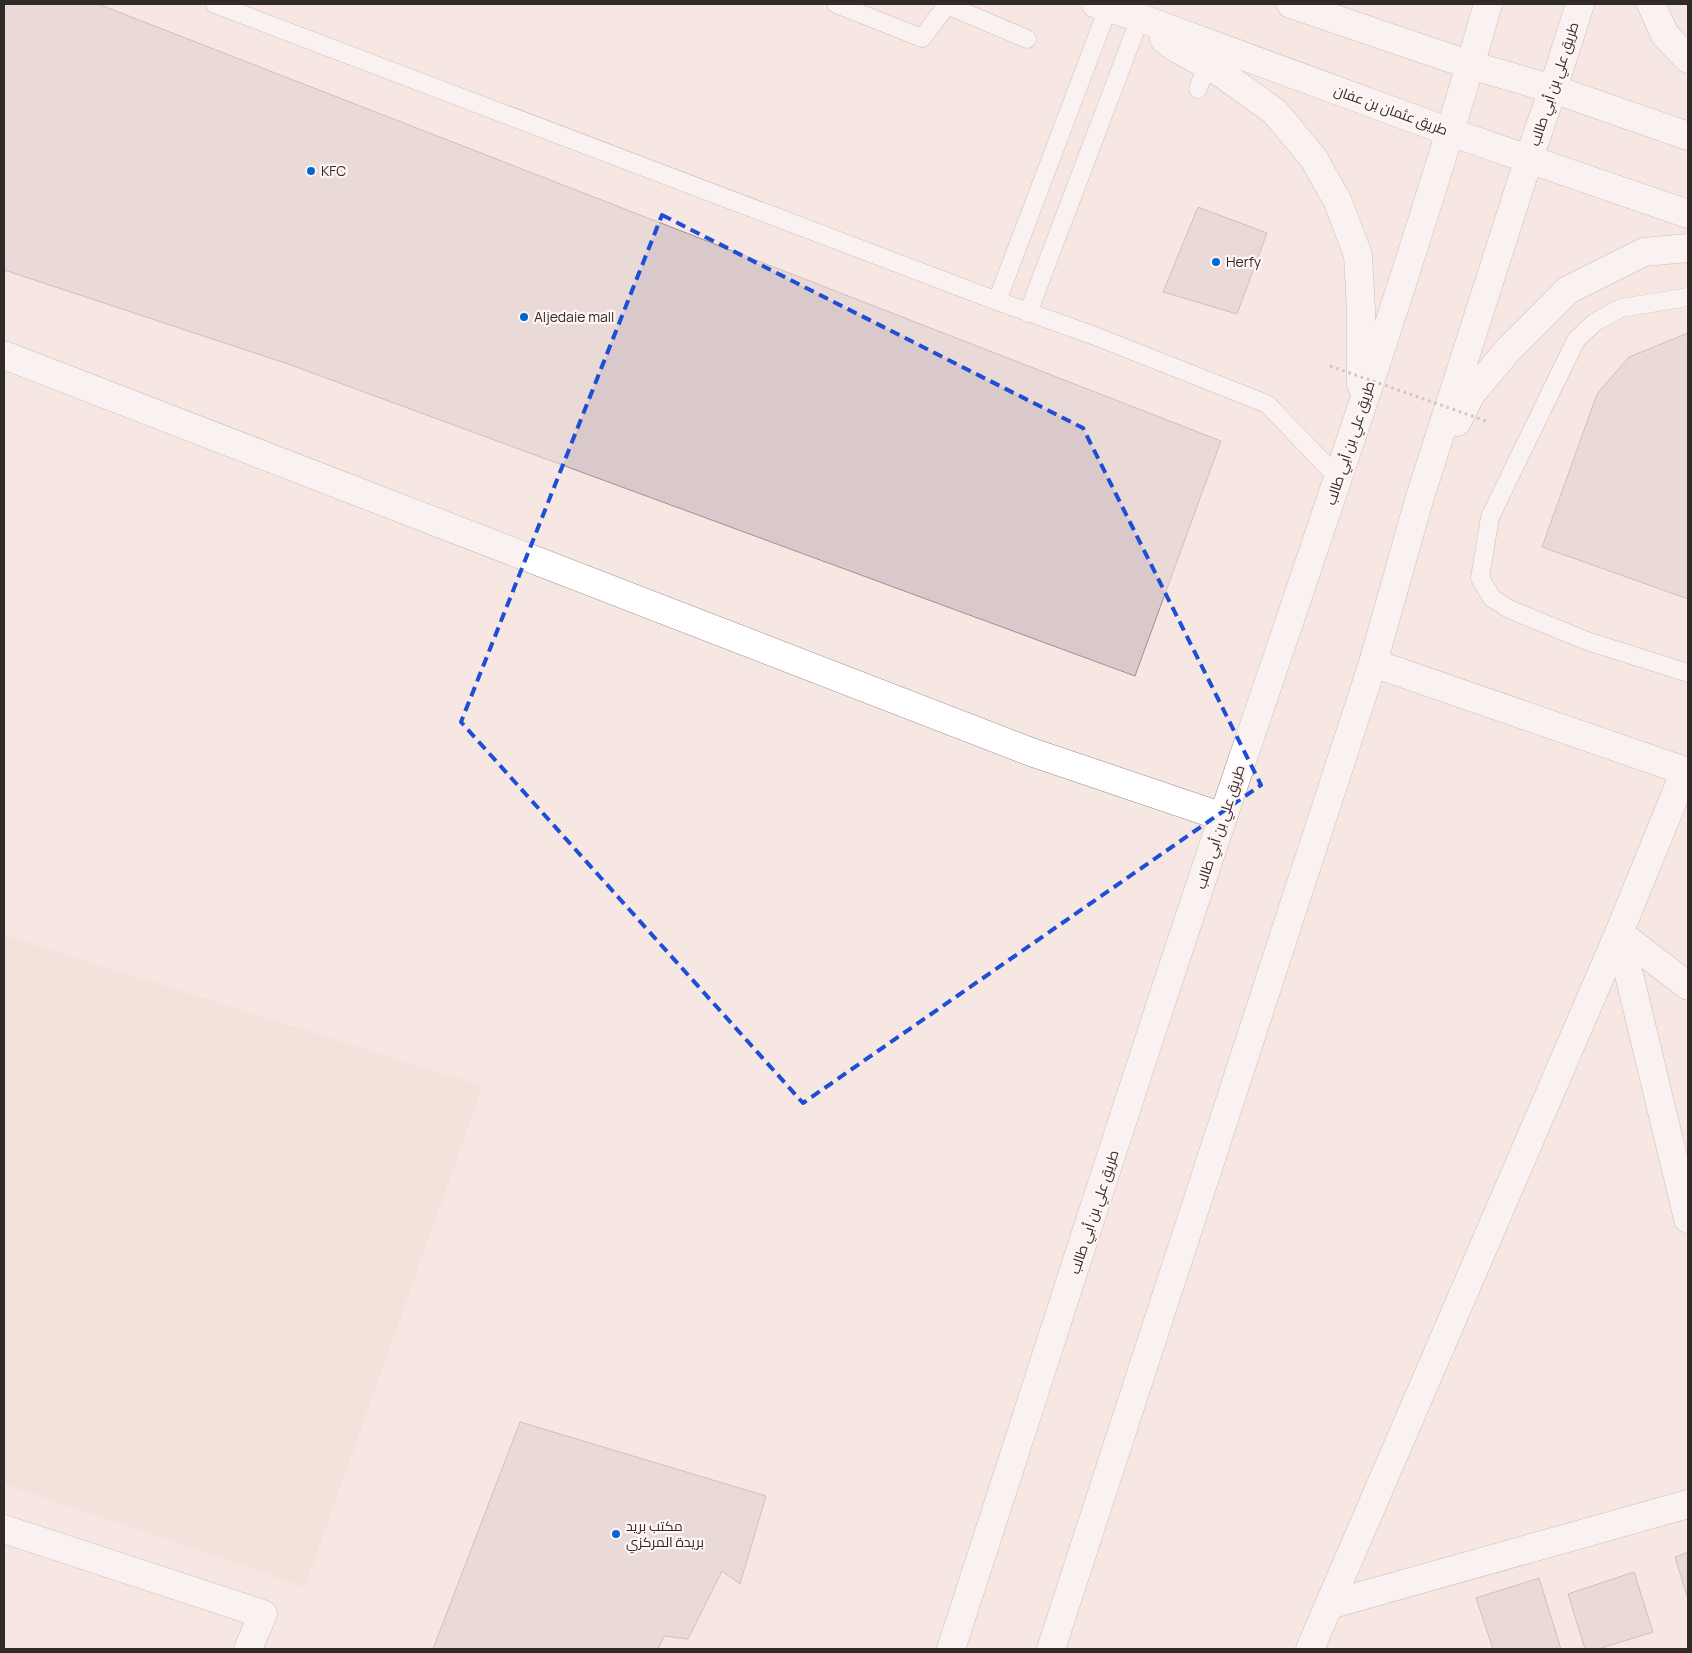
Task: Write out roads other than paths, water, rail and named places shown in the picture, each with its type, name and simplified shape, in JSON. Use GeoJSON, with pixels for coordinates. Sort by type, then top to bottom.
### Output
{"type":"FeatureCollection","features":[{"type":"Feature","properties":{"kind":"main road"},"geometry":{"type":"LineString","coordinates":[[1291,4],[1688,136]]}},
{"type":"Feature","properties":{"kind":"main road","name":"طريق علي بن أبي طالب"},"geometry":{"type":"LineString","coordinates":[[951,1649],[1223,817],[1339,479],[1450,132],[1488,4]]}},
{"type":"Feature","properties":{"kind":"main road","name":"طريق علي بن أبي طالب"},"geometry":{"type":"LineString","coordinates":[[1051,1649],[1373,662],[1419,500],[1580,4]]}},
{"type":"Feature","properties":{"kind":"main road"},"geometry":{"type":"LineString","coordinates":[[1652,4],[1665,35],[1688,59]]}},
{"type":"Feature","properties":{"kind":"main road","name":"طريق عثمان بن عفان"},"geometry":{"type":"LineString","coordinates":[[1102,6],[1140,18],[1206,66],[1450,132],[1688,214]]}},
{"type":"Feature","properties":{"kind":"main road"},"geometry":{"type":"LineString","coordinates":[[1206,66],[1218,71],[1275,112],[1314,159],[1338,202],[1358,255],[1361,310],[1360,413]]}},
{"type":"Feature","properties":{"kind":"main road"},"geometry":{"type":"LineString","coordinates":[[1419,500],[1471,394],[1509,349],[1568,290],[1644,252],[1688,248]]}},
{"type":"Feature","properties":{"kind":"main road"},"geometry":{"type":"LineString","coordinates":[[4,355],[1022,749],[1223,817]]}},
{"type":"Feature","properties":{"kind":"main road"},"geometry":{"type":"LineString","coordinates":[[1310,1649],[1619,933],[1686,767],[1373,662]]}},
{"type":"Feature","properties":{"kind":"main road"},"geometry":{"type":"LineString","coordinates":[[1619,933],[1688,986]]}},
{"type":"Feature","properties":{"kind":"main road"},"geometry":{"type":"LineString","coordinates":[[1619,933],[1688,1219]]}},
{"type":"Feature","properties":{"kind":"main road"},"geometry":{"type":"LineString","coordinates":[[1329,1605],[1688,1504]]}},
{"type":"Feature","properties":{"kind":"main road"},"geometry":{"type":"LineString","coordinates":[[4,1530],[263,1614],[248,1649]]}},
{"type":"Feature","properties":{"kind":"lane"},"geometry":{"type":"LineString","coordinates":[[215,4],[1028,313],[1095,336],[1267,404],[1339,479]]}},
{"type":"Feature","properties":{"kind":"lane"},"geometry":{"type":"LineString","coordinates":[[836,4],[922,38],[947,5],[1027,39]]}},
{"type":"Feature","properties":{"kind":"lane"},"geometry":{"type":"LineString","coordinates":[[997,301],[1102,6]]}},
{"type":"Feature","properties":{"kind":"lane"},"geometry":{"type":"LineString","coordinates":[[1028,313],[1140,18]]}},
{"type":"Feature","properties":{"kind":"lane"},"geometry":{"type":"LineString","coordinates":[[1688,297],[1621,308],[1595,322],[1576,340],[1490,517],[1480,578],[1492,598],[1509,609],[1587,641],[1688,674]]}},
{"type":"Feature","properties":{"kind":"place","name":"KFC"},"geometry":{"type":"Point","coordinates":[311,171]}},
{"type":"Feature","properties":{"kind":"place","name":"Herfy"},"geometry":{"type":"Point","coordinates":[1216,262]}},
{"type":"Feature","properties":{"kind":"place","name":"Aljedaie mall"},"geometry":{"type":"Point","coordinates":[524,317]}},
{"type":"Feature","properties":{"kind":"place","name":"مكتب بريد بريدة المركزي"},"geometry":{"type":"Point","coordinates":[616,1534]}}]}
